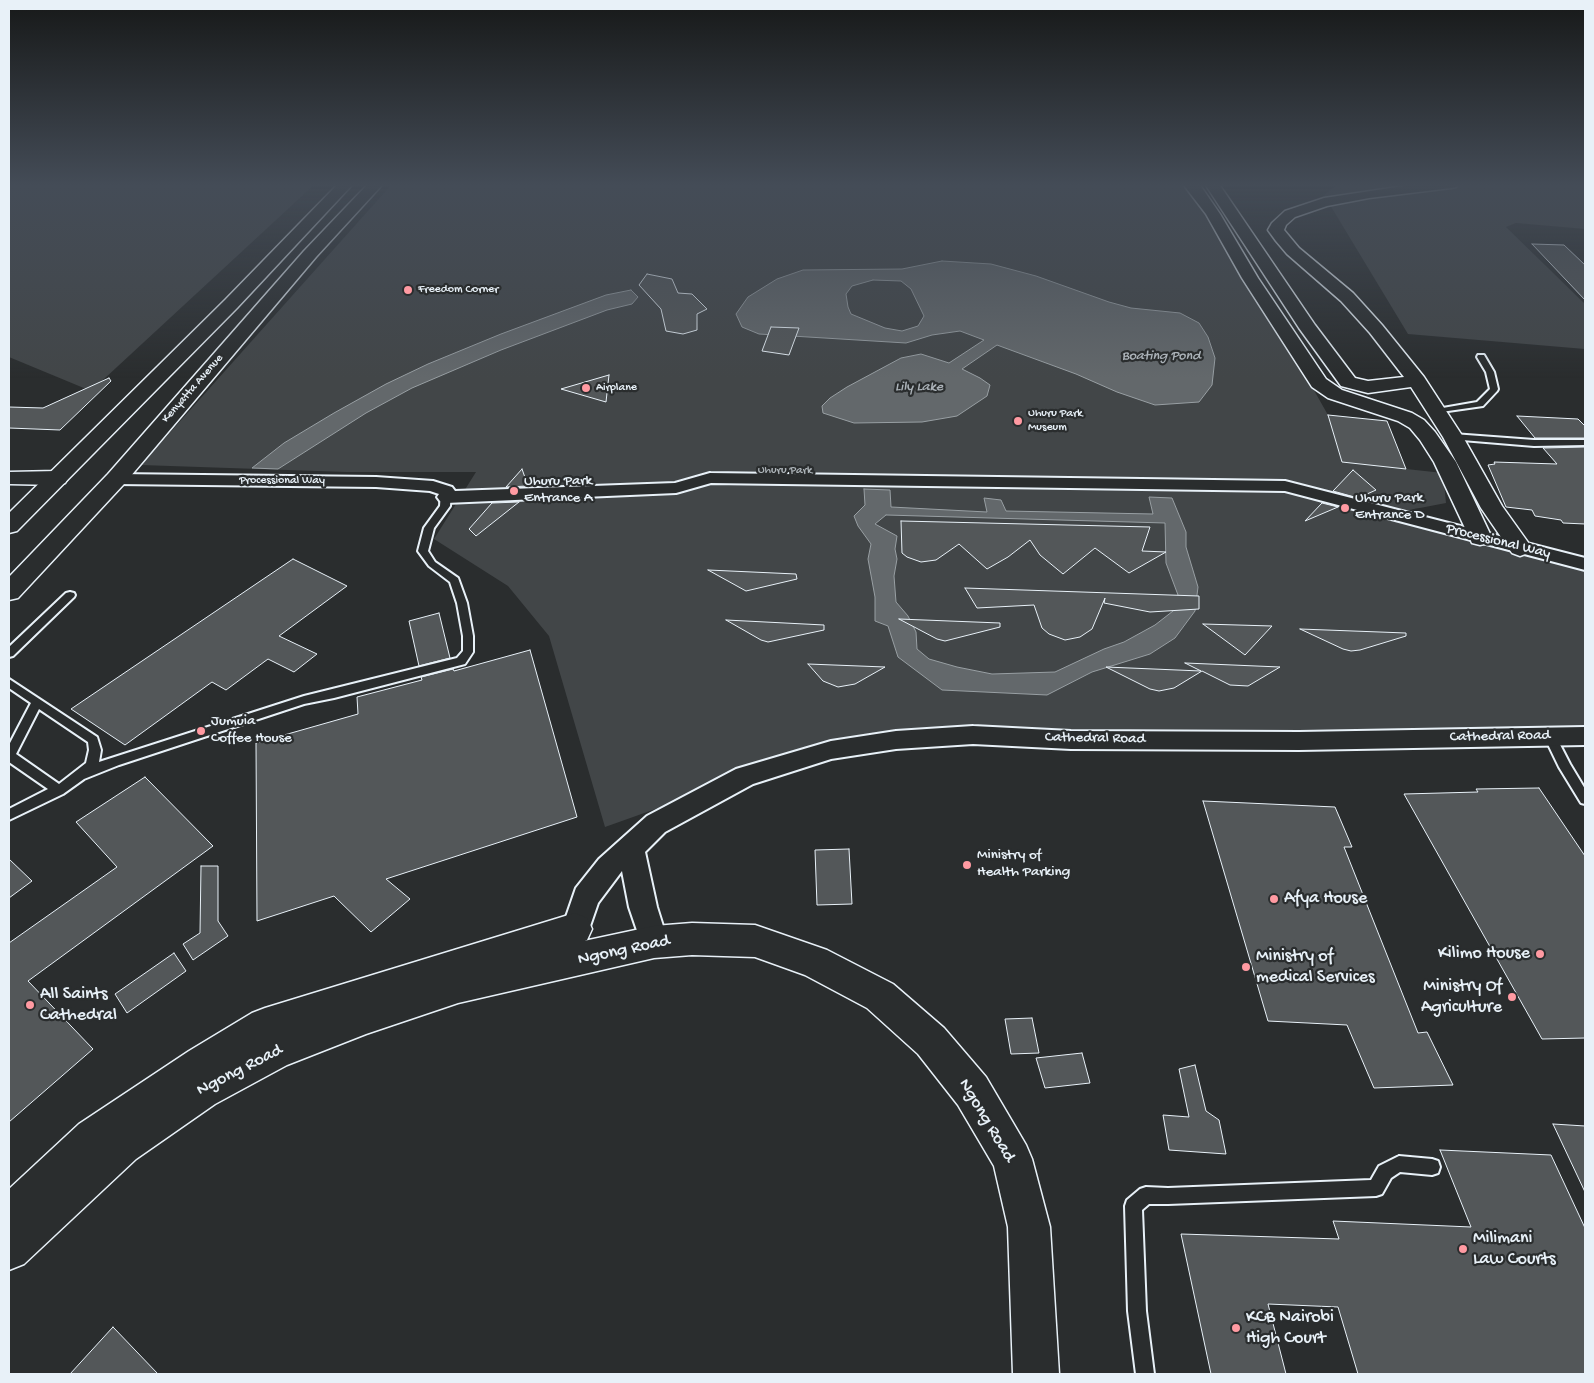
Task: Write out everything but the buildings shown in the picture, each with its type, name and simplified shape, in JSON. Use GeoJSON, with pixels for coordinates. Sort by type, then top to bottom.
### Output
{"type":"FeatureCollection","features":[{"type":"Feature","properties":{"kind":"main road"},"geometry":{"type":"LineString","coordinates":[[9,526],[284,249]]}},
{"type":"Feature","properties":{"kind":"main road","name":"Kenyatta Avenue"},"geometry":{"type":"LineString","coordinates":[[9,592],[116,478],[315,249]]}},
{"type":"Feature","properties":{"kind":"main road"},"geometry":{"type":"LineString","coordinates":[[1233,249],[1250,278],[1319,383],[1335,394],[1405,417],[1418,424],[1445,462],[1480,538]]}},
{"type":"Feature","properties":{"kind":"main road"},"geometry":{"type":"LineString","coordinates":[[1255,249],[1308,328],[1348,382],[1368,387],[1417,381]]}},
{"type":"Feature","properties":{"kind":"main road"},"geometry":{"type":"LineString","coordinates":[[1291,249],[1347,297],[1376,329],[1417,381],[1453,437],[1492,508],[1520,548]]}},
{"type":"Feature","properties":{"kind":"main road"},"geometry":{"type":"LineString","coordinates":[[200,335],[240,335]]}},
{"type":"Feature","properties":{"kind":"main road"},"geometry":{"type":"LineString","coordinates":[[9,478],[57,478]]}},
{"type":"Feature","properties":{"kind":"main road","name":"Ngong Road"},"geometry":{"type":"LineString","coordinates":[[9,1250],[122,1145],[201,1090],[276,1051],[366,1016],[571,946],[692,939],[755,941],[815,962],[880,996],[931,1041],[972,1090],[1012,1158],[1029,1227],[1036,1374]]}},
{"type":"Feature","properties":{"kind":"main road"},"geometry":{"type":"LineString","coordinates":[[9,1217],[93,1138],[202,1064],[264,1026],[571,946]]}},
{"type":"Feature","properties":{"kind":"street","name":"Processional Way"},"geometry":{"type":"LineString","coordinates":[[116,478],[376,482],[433,486],[446,494],[676,488],[710,478],[1285,486],[1585,564]]}},
{"type":"Feature","properties":{"kind":"street","name":"Cathedral Road"},"geometry":{"type":"LineString","coordinates":[[571,946],[586,897],[608,867],[656,824],[745,776],[830,750],[896,740],[973,735],[1071,740],[1280,741],[1585,736]]}},
{"type":"Feature","properties":{"kind":"street"},"geometry":{"type":"LineString","coordinates":[[631,848],[642,908],[654,942]]}},
{"type":"Feature","properties":{"kind":"lane"},"geometry":{"type":"LineString","coordinates":[[1437,411],[1480,404],[1494,389],[1490,372],[1481,357]]}},
{"type":"Feature","properties":{"kind":"lane"},"geometry":{"type":"LineString","coordinates":[[1453,437],[1534,443],[1585,443]]}},
{"type":"Feature","properties":{"kind":"lane"},"geometry":{"type":"LineString","coordinates":[[80,775],[115,761],[295,703],[461,661],[468,652],[462,603],[454,580],[432,564],[423,551],[424,539],[429,528],[445,506],[446,494]]}},
{"type":"Feature","properties":{"kind":"lane"},"geometry":{"type":"LineString","coordinates":[[9,653],[70,595]]}},
{"type":"Feature","properties":{"kind":"lane"},"geometry":{"type":"LineString","coordinates":[[9,683],[93,740],[95,750],[92,765],[80,775],[59,790],[9,815]]}},
{"type":"Feature","properties":{"kind":"lane"},"geometry":{"type":"LineString","coordinates":[[37,702],[9,756],[59,790]]}},
{"type":"Feature","properties":{"kind":"lane"},"geometry":{"type":"LineString","coordinates":[[1550,736],[1565,767],[1585,799]]}},
{"type":"Feature","properties":{"kind":"lane"},"geometry":{"type":"LineString","coordinates":[[1145,1374],[1137,1311],[1133,1206],[1146,1195],[1168,1196],[1376,1188],[1385,1172],[1399,1164],[1432,1167]]}},
{"type":"Feature","properties":{"kind":"green space"},"geometry":{"type":"Polygon","coordinates":[[[9,249],[245,249],[91,391],[9,357],[9,249]]]}},
{"type":"Feature","properties":{"kind":"green space","name":"Uhuru Park"},"geometry":{"type":"Polygon","coordinates":[[[334,249],[1229,249],[1269,311],[1328,415],[1342,462],[1443,473],[1446,503],[1404,511],[1411,519],[1585,564],[1585,736],[1223,741],[896,740],[765,770],[605,827],[549,636],[508,586],[434,539],[476,472],[346,472],[141,465],[334,249]]]}},
{"type":"Feature","properties":{"kind":"green space"},"geometry":{"type":"Polygon","coordinates":[[[1356,249],[1528,249],[1585,304],[1585,349],[1408,334],[1356,249]]]}},
{"type":"Feature","properties":{"kind":"water","name":"Boating Pond"},"geometry":{"type":"Polygon","coordinates":[[[942,261],[991,264],[1036,276],[1131,308],[1180,313],[1199,323],[1208,337],[1215,358],[1212,385],[1199,402],[1155,405],[997,345],[962,369],[990,385],[987,396],[957,416],[922,422],[854,423],[823,413],[822,406],[830,398],[847,387],[901,358],[921,354],[949,363],[984,340],[960,331],[932,335],[906,343],[759,334],[742,327],[736,314],[748,297],[777,279],[803,270],[902,269],[942,261]],[[873,280],[852,286],[846,294],[851,314],[885,328],[902,331],[918,326],[924,316],[911,289],[901,281],[873,280]]]}},
{"type":"Feature","properties":{"kind":"water"},"geometry":{"type":"Polygon","coordinates":[[[631,290],[638,297],[632,304],[607,310],[501,350],[412,388],[366,413],[278,469],[252,468],[284,443],[334,413],[386,384],[428,364],[501,334],[606,295],[631,290]]]}},
{"type":"Feature","properties":{"kind":"water"},"geometry":{"type":"Polygon","coordinates":[[[864,489],[890,490],[891,507],[987,512],[984,498],[1001,500],[1006,511],[1153,514],[1149,497],[1172,498],[1186,532],[1186,547],[1198,587],[1195,611],[1175,638],[1150,654],[1092,672],[1047,695],[942,690],[898,657],[888,626],[875,621],[875,597],[868,559],[871,544],[858,526],[854,516],[865,505],[864,489]],[[886,515],[875,524],[897,536],[895,549],[897,559],[894,576],[896,602],[908,616],[916,632],[917,649],[929,659],[992,674],[1055,672],[1104,649],[1124,642],[1155,625],[1173,611],[1178,595],[1166,563],[1165,523],[886,515]]]}},
{"type":"Feature","properties":{"kind":"place","name":"Freedom Corner"},"geometry":{"type":"Point","coordinates":[408,290]}},
{"type":"Feature","properties":{"kind":"place","name":"Airplane"},"geometry":{"type":"Point","coordinates":[586,388]}},
{"type":"Feature","properties":{"kind":"place","name":"Uhuru Park Museum"},"geometry":{"type":"Point","coordinates":[1018,421]}},
{"type":"Feature","properties":{"kind":"place","name":"Uhuru Park Entrance A"},"geometry":{"type":"Point","coordinates":[514,491]}},
{"type":"Feature","properties":{"kind":"place","name":"Uhuru Park Entrance D"},"geometry":{"type":"Point","coordinates":[1345,508]}},
{"type":"Feature","properties":{"kind":"place","name":"Jumuia Coffee House"},"geometry":{"type":"Point","coordinates":[201,731]}},
{"type":"Feature","properties":{"kind":"place","name":"Ministry of Health Parking"},"geometry":{"type":"Point","coordinates":[967,865]}},
{"type":"Feature","properties":{"kind":"place","name":"Afya House"},"geometry":{"type":"Point","coordinates":[1274,899]}},
{"type":"Feature","properties":{"kind":"place","name":"Kilimo House"},"geometry":{"type":"Point","coordinates":[1540,954]}},
{"type":"Feature","properties":{"kind":"place","name":"Ministry of medical Services"},"geometry":{"type":"Point","coordinates":[1246,967]}},
{"type":"Feature","properties":{"kind":"place","name":"Ministry Of Agriculture"},"geometry":{"type":"Point","coordinates":[1512,997]}},
{"type":"Feature","properties":{"kind":"place","name":"All Saints Cathedral"},"geometry":{"type":"Point","coordinates":[30,1005]}},
{"type":"Feature","properties":{"kind":"place","name":"Milimani Law Courts"},"geometry":{"type":"Point","coordinates":[1463,1249]}},
{"type":"Feature","properties":{"kind":"place","name":"KCB Nairobi High Court"},"geometry":{"type":"Point","coordinates":[1236,1328]}},
{"type":"Feature","properties":{"kind":"water label","name":"Lily Lake"},"geometry":{"type":"Point","coordinates":[919,388]}}]}
